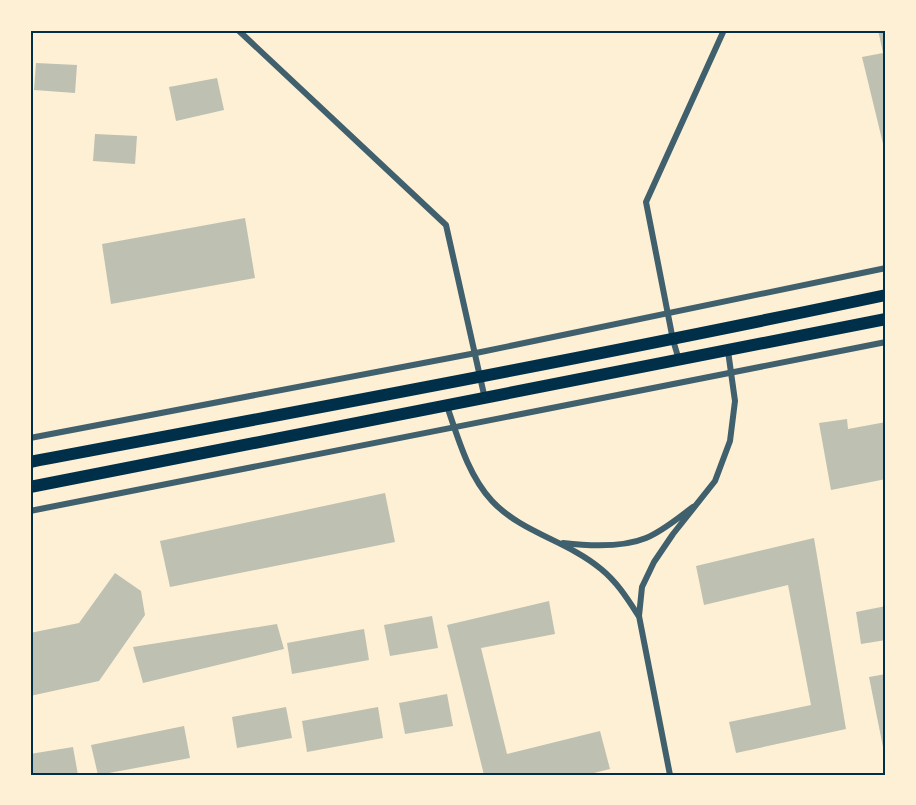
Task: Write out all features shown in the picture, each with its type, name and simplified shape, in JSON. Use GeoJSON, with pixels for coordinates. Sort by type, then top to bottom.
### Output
{"type":"FeatureCollection","features":[{"type":"Feature","properties":{"kind":"main road"},"geometry":{"type":"LineString","coordinates":[[30,462],[481,378],[886,295]]}},
{"type":"Feature","properties":{"kind":"main road"},"geometry":{"type":"LineString","coordinates":[[30,487],[886,320]]}},
{"type":"Feature","properties":{"kind":"street"},"geometry":{"type":"LineString","coordinates":[[238,30],[446,225],[485,399]]}},
{"type":"Feature","properties":{"kind":"street"},"geometry":{"type":"LineString","coordinates":[[680,361],[673,340],[646,202],[724,30]]}},
{"type":"Feature","properties":{"kind":"street"},"geometry":{"type":"LineString","coordinates":[[30,438],[476,354],[886,268]]}},
{"type":"Feature","properties":{"kind":"street"},"geometry":{"type":"LineString","coordinates":[[30,511],[886,342]]}},
{"type":"Feature","properties":{"kind":"street"},"geometry":{"type":"LineString","coordinates":[[670,775],[639,616],[642,587],[654,562],[673,534],[715,481],[730,441],[735,401],[729,351]]}},
{"type":"Feature","properties":{"kind":"street"},"geometry":{"type":"LineString","coordinates":[[447,406],[462,451],[492,502],[512,518],[600,567],[621,587],[639,616]]}},
{"type":"Feature","properties":{"kind":"street"},"geometry":{"type":"LineString","coordinates":[[557,543],[589,546],[613,545],[645,538],[699,503]]}},
{"type":"Feature","properties":{"kind":"building"},"geometry":{"type":"Polygon","coordinates":[[[878,30],[886,30],[885,152],[862,57],[883,53],[878,30]]]}},
{"type":"Feature","properties":{"kind":"building"},"geometry":{"type":"Polygon","coordinates":[[[36,63],[77,65],[75,93],[34,90],[36,63]]]}},
{"type":"Feature","properties":{"kind":"building"},"geometry":{"type":"Polygon","coordinates":[[[217,78],[224,110],[176,121],[169,87],[217,78]]]}},
{"type":"Feature","properties":{"kind":"building"},"geometry":{"type":"Polygon","coordinates":[[[95,134],[137,136],[135,164],[93,161],[95,134]]]}},
{"type":"Feature","properties":{"kind":"building"},"geometry":{"type":"Polygon","coordinates":[[[245,218],[255,278],[111,304],[102,244],[245,218]]]}},
{"type":"Feature","properties":{"kind":"building"},"geometry":{"type":"Polygon","coordinates":[[[847,419],[848,429],[886,422],[886,479],[831,490],[819,423],[847,419]]]}},
{"type":"Feature","properties":{"kind":"building"},"geometry":{"type":"Polygon","coordinates":[[[385,493],[395,542],[170,587],[160,541],[385,493]]]}},
{"type":"Feature","properties":{"kind":"building"},"geometry":{"type":"Polygon","coordinates":[[[814,538],[846,729],[736,753],[729,722],[811,705],[788,585],[704,605],[696,566],[814,538]]]}},
{"type":"Feature","properties":{"kind":"building"},"geometry":{"type":"Polygon","coordinates":[[[115,573],[141,591],[145,615],[99,681],[30,696],[30,633],[79,623],[115,573]]]}},
{"type":"Feature","properties":{"kind":"building"},"geometry":{"type":"Polygon","coordinates":[[[549,601],[555,634],[481,648],[507,754],[600,731],[610,769],[586,775],[484,775],[447,625],[549,601]]]}},
{"type":"Feature","properties":{"kind":"building"},"geometry":{"type":"Polygon","coordinates":[[[886,606],[886,640],[861,644],[856,612],[886,606]]]}},
{"type":"Feature","properties":{"kind":"building"},"geometry":{"type":"Polygon","coordinates":[[[432,616],[438,648],[390,656],[384,625],[432,616]]]}},
{"type":"Feature","properties":{"kind":"building"},"geometry":{"type":"Polygon","coordinates":[[[277,624],[284,649],[143,683],[133,647],[277,624]]]}},
{"type":"Feature","properties":{"kind":"building"},"geometry":{"type":"Polygon","coordinates":[[[364,629],[369,660],[292,674],[287,643],[364,629]]]}},
{"type":"Feature","properties":{"kind":"building"},"geometry":{"type":"Polygon","coordinates":[[[886,674],[886,757],[885,757],[869,677],[886,674]]]}},
{"type":"Feature","properties":{"kind":"building"},"geometry":{"type":"Polygon","coordinates":[[[447,694],[453,726],[405,734],[399,703],[447,694]]]}},
{"type":"Feature","properties":{"kind":"building"},"geometry":{"type":"Polygon","coordinates":[[[286,707],[292,738],[237,748],[232,717],[286,707]]]}},
{"type":"Feature","properties":{"kind":"building"},"geometry":{"type":"Polygon","coordinates":[[[378,707],[383,738],[307,752],[302,721],[378,707]]]}},
{"type":"Feature","properties":{"kind":"building"},"geometry":{"type":"Polygon","coordinates":[[[184,726],[190,758],[98,775],[91,745],[184,726]]]}},
{"type":"Feature","properties":{"kind":"building"},"geometry":{"type":"Polygon","coordinates":[[[73,747],[78,775],[30,775],[30,754],[73,747]]]}}]}
